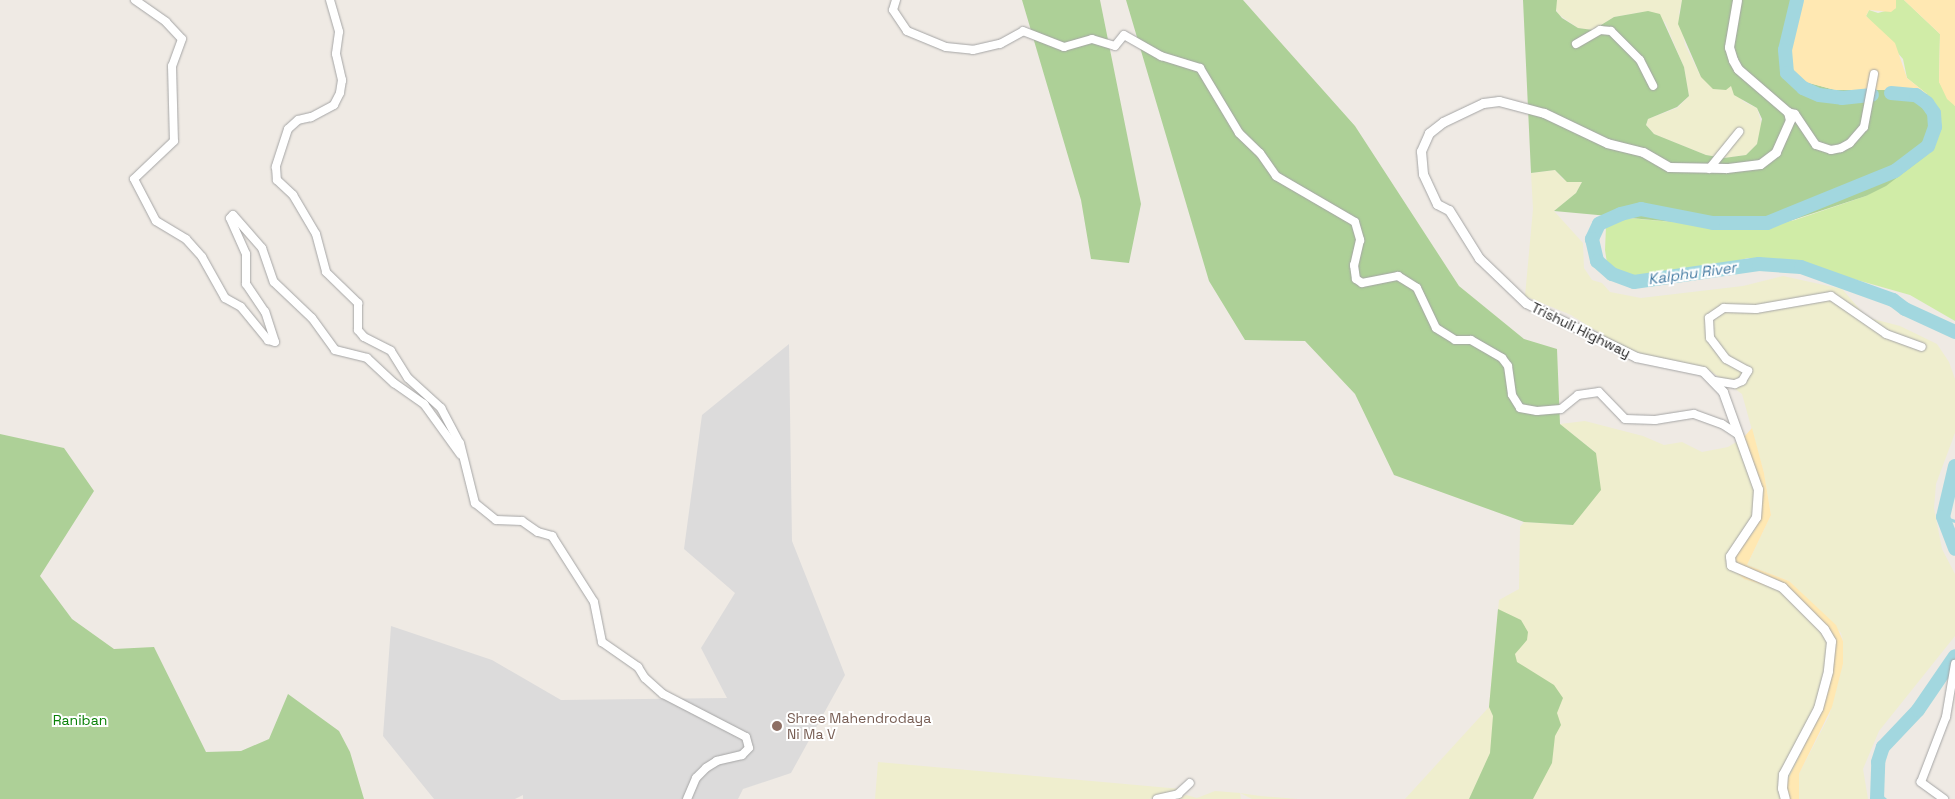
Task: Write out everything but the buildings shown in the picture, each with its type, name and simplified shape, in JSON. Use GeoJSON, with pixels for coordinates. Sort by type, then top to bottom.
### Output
{"type":"FeatureCollection","features":[{"type":"Feature","properties":{"kind":"street"},"geometry":{"type":"LineString","coordinates":[[135,0],[166,22],[182,39],[172,66],[174,141],[134,179],[156,220],[186,238],[202,257],[225,298],[241,307],[268,340],[275,342],[265,312],[246,284],[246,254],[230,218],[233,215],[262,248],[274,282],[312,318],[335,350],[367,358],[394,383],[424,404],[462,457]]}},
{"type":"Feature","properties":{"kind":"street"},"geometry":{"type":"LineString","coordinates":[[330,0],[339,32],[336,54],[342,80],[340,93],[334,105],[311,118],[298,120],[288,129],[276,167],[277,180],[293,195],[316,234],[326,272],[358,304],[358,330],[364,337],[391,351],[408,378],[440,408],[460,443],[475,503],[496,520],[522,521],[538,532],[552,536],[594,602],[602,642],[638,667],[645,678],[663,694],[746,737],[749,748],[742,755],[717,761],[706,768],[696,778],[687,799]]}},
{"type":"Feature","properties":{"kind":"street"},"geometry":{"type":"LineString","coordinates":[[896,0],[893,10],[907,31],[946,46],[982,48],[1000,44],[1023,31],[1064,47],[1092,39],[1115,46],[1124,35],[1161,56],[1200,68],[1239,133],[1260,153],[1276,176],[1355,222],[1360,240],[1354,265],[1356,279],[1362,283],[1398,276],[1417,288],[1436,328],[1455,340],[1471,340],[1502,358],[1508,366],[1512,395],[1520,408],[1536,411],[1561,409],[1578,395],[1599,392],[1625,419],[1655,420],[1694,414],[1722,424],[1740,436]]}},
{"type":"Feature","properties":{"kind":"street"},"geometry":{"type":"LineString","coordinates":[[1737,0],[1730,47],[1733,60],[1738,69],[1788,112],[1795,114],[1816,145],[1832,150],[1850,143],[1858,136],[1864,127],[1871,103],[1874,74]]}},
{"type":"Feature","properties":{"kind":"street"},"geometry":{"type":"LineString","coordinates":[[1576,44],[1600,30],[1612,31],[1640,60],[1652,86]]}},
{"type":"Feature","properties":{"kind":"street","name":"Trishuli Highway"},"geometry":{"type":"LineString","coordinates":[[1785,799],[1782,788],[1783,774],[1818,708],[1828,671],[1831,641],[1824,629],[1782,587],[1731,565],[1730,556],[1750,529],[1758,508],[1756,480],[1726,397],[1715,381],[1698,368],[1636,357],[1526,303],[1479,258],[1449,210],[1436,204],[1423,174],[1421,152],[1429,133],[1443,122],[1483,103],[1499,101],[1544,113],[1607,143],[1642,152],[1669,167],[1709,169],[1751,166],[1769,158],[1788,130],[1788,112]]}},
{"type":"Feature","properties":{"kind":"street"},"geometry":{"type":"LineString","coordinates":[[1709,169],[1739,132]]}},
{"type":"Feature","properties":{"kind":"street"},"geometry":{"type":"LineString","coordinates":[[1715,381],[1735,384],[1742,382],[1748,371],[1726,359],[1710,338],[1709,318],[1724,308],[1756,309],[1830,296],[1886,334],[1922,347]]}},
{"type":"Feature","properties":{"kind":"street"},"geometry":{"type":"LineString","coordinates":[[1944,799],[1921,782],[1946,717],[1955,664]]}},
{"type":"Feature","properties":{"kind":"street"},"geometry":{"type":"LineString","coordinates":[[1157,799],[1178,794],[1190,783]]}},
{"type":"Feature","properties":{"kind":"shaded area"},"geometry":{"type":"Polygon","coordinates":[[[789,344],[792,541],[845,675],[791,773],[743,789],[738,799],[523,799],[523,795],[515,799],[434,799],[383,736],[391,626],[492,660],[561,700],[727,698],[701,648],[735,593],[684,549],[702,415],[789,344]]]}},
{"type":"Feature","properties":{"kind":"green space"},"geometry":{"type":"Polygon","coordinates":[[[1022,0],[1100,0],[1141,204],[1129,263],[1091,259],[1081,200],[1022,0]]]}},
{"type":"Feature","properties":{"kind":"green space"},"geometry":{"type":"Polygon","coordinates":[[[1126,0],[1243,0],[1355,126],[1459,286],[1524,339],[1557,349],[1560,424],[1596,453],[1601,490],[1573,525],[1524,522],[1394,475],[1355,394],[1305,341],[1245,340],[1209,281],[1126,0]]]}},
{"type":"Feature","properties":{"kind":"green space"},"geometry":{"type":"Polygon","coordinates":[[[1523,0],[1557,0],[1556,11],[1562,18],[1578,28],[1593,30],[1614,17],[1648,11],[1660,14],[1684,67],[1689,96],[1677,107],[1648,119],[1646,125],[1654,134],[1706,155],[1724,158],[1746,155],[1757,144],[1762,119],[1757,108],[1734,95],[1731,86],[1726,90],[1713,89],[1701,77],[1678,24],[1682,0],[1803,0],[1794,20],[1789,57],[1798,80],[1835,90],[1902,90],[1927,94],[1939,117],[1938,135],[1927,155],[1886,186],[1866,196],[1774,226],[1751,229],[1554,211],[1576,193],[1582,182],[1567,182],[1555,170],[1531,173],[1523,0]]]}},
{"type":"Feature","properties":{"kind":"green space"},"geometry":{"type":"Polygon","coordinates":[[[1557,0],[1682,0],[1679,13],[1685,45],[1701,77],[1731,85],[1744,102],[1757,108],[1762,126],[1757,144],[1746,155],[1724,158],[1706,155],[1654,134],[1646,125],[1648,119],[1677,108],[1689,96],[1684,67],[1665,22],[1642,12],[1614,17],[1593,30],[1578,28],[1558,14],[1555,6],[1557,0]]]}},
{"type":"Feature","properties":{"kind":"green space"},"geometry":{"type":"Polygon","coordinates":[[[1896,0],[1904,0],[1940,34],[1939,82],[1955,106],[1955,321],[1910,295],[1797,263],[1748,258],[1711,267],[1628,276],[1615,272],[1607,263],[1605,250],[1606,226],[1617,217],[1751,229],[1795,220],[1866,196],[1927,155],[1940,124],[1935,105],[1927,94],[1907,78],[1903,59],[1866,16],[1869,10],[1878,13],[1896,8],[1896,0]]]}},
{"type":"Feature","properties":{"kind":"green space"},"geometry":{"type":"Polygon","coordinates":[[[1555,170],[1563,179],[1582,182],[1576,193],[1554,211],[1583,243],[1584,268],[1592,280],[1602,283],[1610,292],[1641,298],[1743,286],[1783,276],[1842,289],[1863,313],[1873,319],[1900,326],[1937,344],[1949,362],[1955,379],[1955,433],[1936,484],[1934,508],[1942,549],[1955,574],[1955,636],[1879,731],[1863,769],[1868,799],[1799,799],[1799,774],[1829,716],[1843,664],[1843,641],[1841,633],[1789,581],[1747,565],[1771,515],[1764,473],[1742,394],[1709,370],[1661,361],[1622,347],[1571,315],[1525,296],[1533,209],[1531,173],[1555,170]]]}},
{"type":"Feature","properties":{"kind":"green space"},"geometry":{"type":"Polygon","coordinates":[[[1585,421],[1643,436],[1664,445],[1682,442],[1702,452],[1728,447],[1743,438],[1746,443],[1756,471],[1761,511],[1755,530],[1743,546],[1748,580],[1779,589],[1834,639],[1836,646],[1824,704],[1788,799],[1481,799],[1474,789],[1469,799],[1405,799],[1489,707],[1499,600],[1519,589],[1520,527],[1524,522],[1573,525],[1596,453],[1560,424],[1585,421]]]}},
{"type":"Feature","properties":{"kind":"green space","name":"Raniban"},"geometry":{"type":"Polygon","coordinates":[[[0,434],[64,448],[94,491],[40,576],[72,619],[114,649],[154,647],[206,752],[241,751],[269,739],[288,694],[339,731],[350,752],[364,799],[0,799],[0,434]]]}},
{"type":"Feature","properties":{"kind":"green space"},"geometry":{"type":"Polygon","coordinates":[[[1498,609],[1521,620],[1528,632],[1527,640],[1515,654],[1517,662],[1554,685],[1563,698],[1557,713],[1561,725],[1555,736],[1552,763],[1533,799],[1469,799],[1490,753],[1493,716],[1489,707],[1498,609]]]}},
{"type":"Feature","properties":{"kind":"green space"},"geometry":{"type":"Polygon","coordinates":[[[878,762],[1181,789],[1149,799],[875,799],[878,762]]]}},
{"type":"Feature","properties":{"kind":"green space"},"geometry":{"type":"Polygon","coordinates":[[[1215,791],[1240,793],[1241,799],[1177,799],[1186,795],[1197,798],[1215,791]]]}},
{"type":"Feature","properties":{"kind":"green space"},"geometry":{"type":"Polygon","coordinates":[[[1240,793],[1260,796],[1298,799],[1252,799],[1240,793]]]}},
{"type":"Feature","properties":{"kind":"sand"},"geometry":{"type":"Polygon","coordinates":[[[1803,0],[1896,0],[1896,8],[1891,12],[1869,10],[1866,16],[1895,43],[1907,78],[1927,94],[1902,90],[1835,90],[1798,80],[1790,68],[1789,57],[1794,20],[1803,0]]]}},
{"type":"Feature","properties":{"kind":"sand"},"geometry":{"type":"Polygon","coordinates":[[[1904,0],[1955,0],[1955,106],[1947,99],[1939,82],[1940,34],[1904,0]]]}},
{"type":"Feature","properties":{"kind":"sand"},"geometry":{"type":"Polygon","coordinates":[[[1752,428],[1764,473],[1771,515],[1747,565],[1789,581],[1836,625],[1843,641],[1843,664],[1832,707],[1799,774],[1799,799],[1785,799],[1786,784],[1824,704],[1836,646],[1834,639],[1783,591],[1744,579],[1732,569],[1733,558],[1755,530],[1761,511],[1756,471],[1743,438],[1752,428]]]}},
{"type":"Feature","properties":{"kind":"waterway","name":"Kalphu River"},"geometry":{"type":"LineString","coordinates":[[1797,0],[1785,50],[1787,73],[1803,88],[1819,95],[1842,98],[1872,95]]}},
{"type":"Feature","properties":{"kind":"waterway","name":"Kalphu River"},"geometry":{"type":"LineString","coordinates":[[1891,93],[1916,95],[1927,103],[1934,113],[1935,127],[1928,146],[1895,171],[1767,223],[1713,223],[1641,209],[1621,214],[1599,224],[1592,239],[1597,261],[1612,274],[1634,282],[1759,264],[1801,267],[1893,300],[1905,309],[1955,332]]}},
{"type":"Feature","properties":{"kind":"waterway","name":"Kalphu River"},"geometry":{"type":"LineString","coordinates":[[1955,466],[1943,517],[1955,549]]}},
{"type":"Feature","properties":{"kind":"waterway"},"geometry":{"type":"LineString","coordinates":[[1943,517],[1955,521]]}},
{"type":"Feature","properties":{"kind":"waterway","name":"Kalphu River"},"geometry":{"type":"LineString","coordinates":[[1877,799],[1878,762],[1883,747],[1918,710],[1955,656]]}},
{"type":"Feature","properties":{"kind":"waterway","name":"Kalphu River"},"geometry":{"type":"LineString","coordinates":[[1877,792],[1885,799]]}},
{"type":"Feature","properties":{"kind":"place","name":"Shree Mahendrodaya Ni Ma V"},"geometry":{"type":"Point","coordinates":[777,726]}}]}
